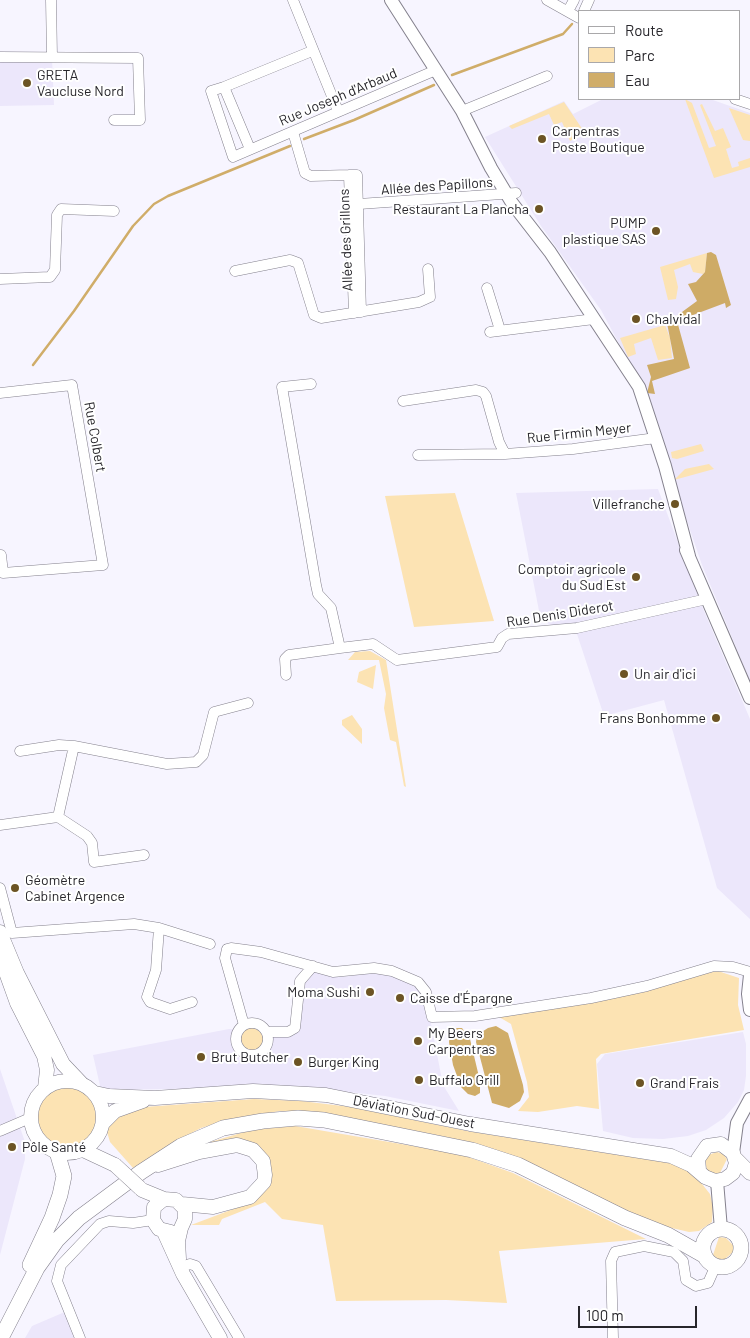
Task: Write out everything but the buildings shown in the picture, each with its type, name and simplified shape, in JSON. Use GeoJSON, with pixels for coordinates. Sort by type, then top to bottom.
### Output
{"type":"FeatureCollection","features":[{"type":"Feature","properties":{"kind":"main road"},"geometry":{"type":"LineString","coordinates":[[6,932],[37,1014],[63,1064],[81,1083],[95,1093],[109,1096],[155,1098]]}},
{"type":"Feature","properties":{"kind":"main road"},"geometry":{"type":"LineString","coordinates":[[0,956],[2,976],[46,1063],[44,1088]]}},
{"type":"Feature","properties":{"kind":"main road"},"geometry":{"type":"LineString","coordinates":[[2,976],[37,1014]]}},
{"type":"Feature","properties":{"kind":"main road"},"geometry":{"type":"LineString","coordinates":[[81,1083],[62,1080],[44,1088],[34,1101],[30,1118],[34,1134],[56,1152],[74,1153],[83,1150],[115,1111],[155,1098]]}},
{"type":"Feature","properties":{"kind":"main road","name":"Déviation Sud-Ouest"},"geometry":{"type":"LineString","coordinates":[[155,1098],[254,1091],[326,1095],[470,1124],[671,1156]]}},
{"type":"Feature","properties":{"kind":"main road"},"geometry":{"type":"LineString","coordinates":[[95,1093],[102,1107],[101,1129],[114,1164]]}},
{"type":"Feature","properties":{"kind":"main road"},"geometry":{"type":"LineString","coordinates":[[1,1338],[37,1268],[69,1227],[92,1207],[148,1168],[194,1140],[223,1128],[263,1120],[298,1118],[324,1120],[449,1144],[495,1157],[539,1176],[632,1222],[668,1235],[710,1260],[729,1265],[744,1255],[740,1247],[744,1240],[732,1232],[668,1235]]}},
{"type":"Feature","properties":{"kind":"main road"},"geometry":{"type":"LineString","coordinates":[[671,1156],[703,1149],[716,1143],[726,1146],[750,1173]]}},
{"type":"Feature","properties":{"kind":"main road"},"geometry":{"type":"LineString","coordinates":[[148,1168],[223,1147],[240,1145],[253,1150],[264,1164],[265,1174],[261,1188],[247,1199],[214,1208],[171,1232],[164,1232]]}},
{"type":"Feature","properties":{"kind":"main road"},"geometry":{"type":"LineString","coordinates":[[699,1170],[698,1159],[703,1149]]}},
{"type":"Feature","properties":{"kind":"main road"},"geometry":{"type":"LineString","coordinates":[[83,1150],[114,1164],[141,1189],[164,1199],[176,1200],[182,1204],[214,1208]]}},
{"type":"Feature","properties":{"kind":"main road"},"geometry":{"type":"LineString","coordinates":[[16,1308],[16,1297],[19,1288],[52,1218],[60,1195],[64,1176],[56,1152]]}},
{"type":"Feature","properties":{"kind":"main road"},"geometry":{"type":"LineString","coordinates":[[671,1156],[699,1170],[709,1180],[717,1181],[725,1179],[733,1173],[734,1156]]}},
{"type":"Feature","properties":{"kind":"main road"},"geometry":{"type":"LineString","coordinates":[[141,1189],[157,1227],[164,1232],[220,1338]]}},
{"type":"Feature","properties":{"kind":"main road"},"geometry":{"type":"LineString","coordinates":[[153,1215],[157,1203],[164,1199]]}},
{"type":"Feature","properties":{"kind":"main road"},"geometry":{"type":"LineString","coordinates":[[180,1265],[183,1224],[182,1204]]}},
{"type":"Feature","properties":{"kind":"main road"},"geometry":{"type":"LineString","coordinates":[[710,1260],[704,1244],[714,1232]]}},
{"type":"Feature","properties":{"kind":"street"},"geometry":{"type":"LineString","coordinates":[[51,0],[52,56]]}},
{"type":"Feature","properties":{"kind":"street"},"geometry":{"type":"LineString","coordinates":[[292,0],[338,111]]}},
{"type":"Feature","properties":{"kind":"street"},"geometry":{"type":"LineString","coordinates":[[391,0],[462,111],[512,194],[630,374],[653,439],[674,520],[750,698]]}},
{"type":"Feature","properties":{"kind":"street"},"geometry":{"type":"LineString","coordinates":[[547,0],[578,17]]}},
{"type":"Feature","properties":{"kind":"street"},"geometry":{"type":"LineString","coordinates":[[568,12],[574,0]]}},
{"type":"Feature","properties":{"kind":"street"},"geometry":{"type":"LineString","coordinates":[[250,149],[224,87],[312,51]]}},
{"type":"Feature","properties":{"kind":"street"},"geometry":{"type":"LineString","coordinates":[[0,57],[52,56],[57,59],[138,58],[140,120],[114,120]]}},
{"type":"Feature","properties":{"kind":"street","name":"Rue Joseph d'Arbaud"},"geometry":{"type":"LineString","coordinates":[[224,87],[211,91],[233,157],[436,70]]}},
{"type":"Feature","properties":{"kind":"street"},"geometry":{"type":"LineString","coordinates":[[462,111],[547,76]]}},
{"type":"Feature","properties":{"kind":"street"},"geometry":{"type":"LineString","coordinates":[[738,100],[750,104]]}},
{"type":"Feature","properties":{"kind":"street","name":"Allée des Grillons"},"geometry":{"type":"LineString","coordinates":[[293,132],[306,173],[311,176],[357,175],[359,204],[358,312]]}},
{"type":"Feature","properties":{"kind":"street","name":"Allée des Grillons"},"geometry":{"type":"LineString","coordinates":[[349,175],[358,312]]}},
{"type":"Feature","properties":{"kind":"street","name":"Allée des Papillons"},"geometry":{"type":"LineString","coordinates":[[359,204],[512,194]]}},
{"type":"Feature","properties":{"kind":"street"},"geometry":{"type":"LineString","coordinates":[[0,279],[50,277],[55,270],[57,215],[62,209],[114,211]]}},
{"type":"Feature","properties":{"kind":"street"},"geometry":{"type":"LineString","coordinates":[[236,271],[290,260],[298,263],[314,315],[320,318],[419,302],[430,297],[428,268]]}},
{"type":"Feature","properties":{"kind":"street"},"geometry":{"type":"LineString","coordinates":[[487,288],[495,331],[594,319]]}},
{"type":"Feature","properties":{"kind":"street"},"geometry":{"type":"LineString","coordinates":[[311,384],[282,387],[295,473],[318,594],[330,608],[340,648]]}},
{"type":"Feature","properties":{"kind":"street","name":"Rue Colbert"},"geometry":{"type":"LineString","coordinates":[[0,393],[72,385],[103,565],[3,573],[1,555]]}},
{"type":"Feature","properties":{"kind":"street"},"geometry":{"type":"LineString","coordinates":[[403,401],[476,390],[482,392],[486,396],[499,442],[505,454]]}},
{"type":"Feature","properties":{"kind":"street","name":"Rue Firmin Meyer"},"geometry":{"type":"LineString","coordinates":[[418,455],[505,454],[573,449],[653,439]]}},
{"type":"Feature","properties":{"kind":"street","name":"Rue Denis Diderot"},"geometry":{"type":"LineString","coordinates":[[286,675],[285,659],[289,655],[373,644],[396,660],[497,647],[502,638],[508,634],[577,628],[708,599]]}},
{"type":"Feature","properties":{"kind":"street"},"geometry":{"type":"LineString","coordinates":[[20,751],[59,745],[74,746],[167,764],[196,762],[203,755],[214,712],[248,703]]}},
{"type":"Feature","properties":{"kind":"street"},"geometry":{"type":"LineString","coordinates":[[58,817],[74,746]]}},
{"type":"Feature","properties":{"kind":"street"},"geometry":{"type":"LineString","coordinates":[[0,825],[58,817],[87,836],[92,843],[94,862],[144,855]]}},
{"type":"Feature","properties":{"kind":"street"},"geometry":{"type":"LineString","coordinates":[[0,888],[6,932],[125,924],[159,928],[210,944]]}},
{"type":"Feature","properties":{"kind":"street"},"geometry":{"type":"LineString","coordinates":[[159,928],[156,970],[147,997],[150,1002],[170,1009],[192,1002]]}},
{"type":"Feature","properties":{"kind":"street"},"geometry":{"type":"LineString","coordinates":[[244,1025],[226,958],[227,949],[261,952],[333,972],[374,968],[392,971],[418,982],[426,992],[432,1016],[474,1016],[591,998],[647,986],[714,966],[733,967],[750,974],[748,994],[750,1010]]}},
{"type":"Feature","properties":{"kind":"street"},"geometry":{"type":"LineString","coordinates":[[266,1032],[288,1032],[296,1028],[300,981],[313,966]]}},
{"type":"Feature","properties":{"kind":"street"},"geometry":{"type":"LineString","coordinates":[[257,1024],[266,1032],[268,1042],[262,1051],[253,1055],[246,1054],[239,1047],[236,1041],[238,1031],[244,1025],[257,1024]]}},
{"type":"Feature","properties":{"kind":"street"},"geometry":{"type":"LineString","coordinates":[[734,1156],[738,1124],[750,1099]]}},
{"type":"Feature","properties":{"kind":"street"},"geometry":{"type":"LineString","coordinates":[[0,1131],[30,1118]]}},
{"type":"Feature","properties":{"kind":"street"},"geometry":{"type":"LineString","coordinates":[[716,1143],[738,1124]]}},
{"type":"Feature","properties":{"kind":"street"},"geometry":{"type":"LineString","coordinates":[[714,1232],[717,1181]]}},
{"type":"Feature","properties":{"kind":"street"},"geometry":{"type":"LineString","coordinates":[[80,1338],[57,1281],[60,1265],[100,1224],[109,1221],[133,1223],[153,1215]]}},
{"type":"Feature","properties":{"kind":"street"},"geometry":{"type":"LineString","coordinates":[[613,1338],[611,1261],[615,1252],[644,1246],[674,1252],[683,1261],[686,1280],[696,1286],[708,1283],[710,1260]]}},
{"type":"Feature","properties":{"kind":"street"},"geometry":{"type":"LineString","coordinates":[[180,1265],[190,1264],[196,1266],[239,1338]]}},
{"type":"Feature","properties":{"kind":"shaded area","name":"GRETA Vaucluse Nord"},"geometry":{"type":"Polygon","coordinates":[[[52,58],[54,105],[0,106],[0,62],[52,58]]]}},
{"type":"Feature","properties":{"kind":"shaded area"},"geometry":{"type":"Polygon","coordinates":[[[601,100],[713,100],[750,113],[750,681],[702,565],[645,398],[631,366],[601,310],[541,226],[485,137],[564,101],[573,114],[601,100]]]}},
{"type":"Feature","properties":{"kind":"shaded area"},"geometry":{"type":"Polygon","coordinates":[[[711,252],[716,255],[731,305],[726,308],[725,303],[677,321],[690,368],[652,381],[655,394],[647,393],[651,377],[647,365],[674,359],[667,323],[697,301],[688,284],[696,282],[705,272],[707,253],[711,252]]]}},
{"type":"Feature","properties":{"kind":"shaded area"},"geometry":{"type":"Polygon","coordinates":[[[658,489],[701,604],[750,719],[750,919],[717,888],[664,700],[604,716],[577,634],[541,621],[516,493],[658,489]]]}},
{"type":"Feature","properties":{"kind":"shaded area"},"geometry":{"type":"Polygon","coordinates":[[[315,972],[344,977],[375,972],[396,976],[419,987],[429,1013],[443,1085],[459,1111],[385,1096],[304,1087],[101,1090],[93,1055],[229,1029],[299,1032],[303,980],[309,973],[315,972]]]}},
{"type":"Feature","properties":{"kind":"shaded area"},"geometry":{"type":"Polygon","coordinates":[[[743,1032],[746,1044],[744,1090],[738,1102],[724,1118],[706,1130],[688,1136],[663,1139],[633,1138],[603,1131],[597,1064],[605,1054],[743,1032]]]}},
{"type":"Feature","properties":{"kind":"shaded area"},"geometry":{"type":"Polygon","coordinates":[[[0,1069],[25,1142],[25,1159],[0,1255],[0,1069]]]}},
{"type":"Feature","properties":{"kind":"shaded area"},"geometry":{"type":"Polygon","coordinates":[[[67,1311],[74,1338],[25,1338],[32,1326],[67,1311]]]}},
{"type":"Feature","properties":{"kind":"green space"},"geometry":{"type":"Polygon","coordinates":[[[685,100],[692,103],[709,148],[716,146],[700,105],[702,104],[715,131],[723,128],[731,147],[726,149],[732,168],[739,166],[738,162],[750,158],[750,167],[714,178],[685,100]]]}},
{"type":"Feature","properties":{"kind":"green space"},"geometry":{"type":"Polygon","coordinates":[[[564,102],[585,133],[570,141],[562,122],[554,125],[549,114],[512,129],[509,126],[564,102]]]}},
{"type":"Feature","properties":{"kind":"green space"},"geometry":{"type":"Polygon","coordinates":[[[729,108],[750,115],[750,141],[743,140],[729,108]]]}},
{"type":"Feature","properties":{"kind":"green space"},"geometry":{"type":"Polygon","coordinates":[[[707,253],[705,272],[703,274],[693,272],[690,264],[674,270],[678,287],[676,299],[668,300],[660,267],[707,253]]]}},
{"type":"Feature","properties":{"kind":"green space"},"geometry":{"type":"Polygon","coordinates":[[[665,325],[670,338],[672,358],[658,360],[651,338],[634,344],[636,354],[628,357],[620,338],[665,325]]]}},
{"type":"Feature","properties":{"kind":"green space"},"geometry":{"type":"Polygon","coordinates":[[[701,444],[704,451],[677,459],[672,458],[671,452],[701,444]]]}},
{"type":"Feature","properties":{"kind":"green space"},"geometry":{"type":"Polygon","coordinates":[[[709,464],[714,469],[674,480],[685,469],[709,464]]]}},
{"type":"Feature","properties":{"kind":"green space"},"geometry":{"type":"Polygon","coordinates":[[[455,493],[494,621],[414,627],[385,496],[455,493]]]}},
{"type":"Feature","properties":{"kind":"green space"},"geometry":{"type":"Polygon","coordinates":[[[370,651],[386,660],[406,787],[404,786],[396,742],[390,740],[384,708],[386,694],[379,660],[348,660],[355,652],[370,651]]]}},
{"type":"Feature","properties":{"kind":"green space"},"geometry":{"type":"Polygon","coordinates":[[[376,665],[373,689],[357,682],[359,672],[376,665]]]}},
{"type":"Feature","properties":{"kind":"green space"},"geometry":{"type":"Polygon","coordinates":[[[352,715],[362,729],[362,744],[342,725],[342,720],[352,715]]]}},
{"type":"Feature","properties":{"kind":"green space"},"geometry":{"type":"Polygon","coordinates":[[[718,971],[739,978],[738,1005],[744,1030],[601,1054],[596,1059],[599,1109],[577,1106],[538,1112],[518,1111],[529,1097],[527,1082],[511,1024],[499,1017],[644,992],[698,975],[718,971]]]}},
{"type":"Feature","properties":{"kind":"green space"},"geometry":{"type":"Polygon","coordinates":[[[251,1028],[259,1032],[263,1040],[259,1048],[251,1052],[243,1048],[239,1040],[243,1032],[251,1028]]]}},
{"type":"Feature","properties":{"kind":"green space"},"geometry":{"type":"Polygon","coordinates":[[[67,1086],[84,1091],[92,1099],[97,1116],[92,1133],[84,1141],[67,1146],[50,1141],[42,1133],[37,1116],[42,1099],[50,1091],[67,1086]]]}},
{"type":"Feature","properties":{"kind":"green space"},"geometry":{"type":"Polygon","coordinates":[[[254,1099],[301,1101],[351,1107],[467,1131],[682,1165],[691,1170],[710,1194],[713,1207],[712,1222],[699,1231],[689,1232],[659,1225],[636,1216],[521,1159],[490,1148],[446,1137],[324,1113],[280,1111],[227,1120],[201,1128],[133,1168],[110,1142],[107,1132],[111,1121],[118,1115],[144,1107],[254,1099]]]}},
{"type":"Feature","properties":{"kind":"green space"},"geometry":{"type":"Polygon","coordinates":[[[295,1126],[460,1154],[513,1173],[646,1239],[499,1251],[507,1303],[446,1300],[336,1301],[323,1225],[282,1219],[265,1202],[222,1219],[219,1225],[191,1225],[236,1208],[266,1190],[271,1166],[263,1152],[210,1142],[251,1130],[295,1126]]]}},
{"type":"Feature","properties":{"kind":"green space"},"geometry":{"type":"Polygon","coordinates":[[[717,1152],[723,1154],[727,1159],[719,1175],[707,1170],[705,1161],[708,1155],[717,1152]]]}},
{"type":"Feature","properties":{"kind":"green space"},"geometry":{"type":"Polygon","coordinates":[[[719,1237],[726,1238],[733,1245],[733,1252],[725,1259],[718,1259],[713,1255],[719,1237]]]}},
{"type":"Feature","properties":{"kind":"water"},"geometry":{"type":"Polygon","coordinates":[[[496,1026],[508,1033],[523,1085],[524,1092],[520,1101],[509,1108],[492,1103],[476,1042],[477,1035],[488,1028],[496,1026]]]}},
{"type":"Feature","properties":{"kind":"water"},"geometry":{"type":"Polygon","coordinates":[[[456,1028],[462,1028],[470,1039],[480,1081],[480,1093],[475,1096],[468,1094],[461,1087],[453,1065],[449,1042],[450,1034],[456,1028]]]}},
{"type":"Feature","properties":{"kind":"waterway"},"geometry":{"type":"LineString","coordinates":[[452,75],[563,34],[572,24]]}},
{"type":"Feature","properties":{"kind":"waterway"},"geometry":{"type":"LineString","coordinates":[[304,139],[354,120],[434,85]]}},
{"type":"Feature","properties":{"kind":"waterway"},"geometry":{"type":"LineString","coordinates":[[33,365],[74,311],[133,226],[154,204],[168,196],[290,146]]}},
{"type":"Feature","properties":{"kind":"place","name":"GRETA Vaucluse Nord"},"geometry":{"type":"Point","coordinates":[27,83]}},
{"type":"Feature","properties":{"kind":"place","name":"Carpentras Poste Boutique"},"geometry":{"type":"Point","coordinates":[542,139]}},
{"type":"Feature","properties":{"kind":"place","name":"Restaurant La Plancha"},"geometry":{"type":"Point","coordinates":[539,209]}},
{"type":"Feature","properties":{"kind":"place","name":"PUMP plastique SAS"},"geometry":{"type":"Point","coordinates":[656,231]}},
{"type":"Feature","properties":{"kind":"place","name":"Chalvidal"},"geometry":{"type":"Point","coordinates":[636,319]}},
{"type":"Feature","properties":{"kind":"place","name":"Villefranche"},"geometry":{"type":"Point","coordinates":[675,504]}},
{"type":"Feature","properties":{"kind":"place","name":"Comptoir agricole du Sud Est"},"geometry":{"type":"Point","coordinates":[636,577]}},
{"type":"Feature","properties":{"kind":"place","name":"Un air d'ici"},"geometry":{"type":"Point","coordinates":[624,674]}},
{"type":"Feature","properties":{"kind":"place","name":"Frans Bonhomme"},"geometry":{"type":"Point","coordinates":[716,718]}},
{"type":"Feature","properties":{"kind":"place","name":"Géomètre Cabinet Argence"},"geometry":{"type":"Point","coordinates":[15,888]}},
{"type":"Feature","properties":{"kind":"place","name":"Moma Sushi"},"geometry":{"type":"Point","coordinates":[370,992]}},
{"type":"Feature","properties":{"kind":"place","name":"Caisse d'Épargne"},"geometry":{"type":"Point","coordinates":[400,998]}},
{"type":"Feature","properties":{"kind":"place","name":"My Beers Carpentras"},"geometry":{"type":"Point","coordinates":[418,1041]}},
{"type":"Feature","properties":{"kind":"place","name":"Brut Butcher"},"geometry":{"type":"Point","coordinates":[201,1057]}},
{"type":"Feature","properties":{"kind":"place","name":"Burger King"},"geometry":{"type":"Point","coordinates":[298,1062]}},
{"type":"Feature","properties":{"kind":"place","name":"Buffalo Grill"},"geometry":{"type":"Point","coordinates":[419,1080]}},
{"type":"Feature","properties":{"kind":"place","name":"Grand Frais"},"geometry":{"type":"Point","coordinates":[640,1083]}},
{"type":"Feature","properties":{"kind":"place","name":"Pôle Santé"},"geometry":{"type":"Point","coordinates":[12,1147]}}]}
